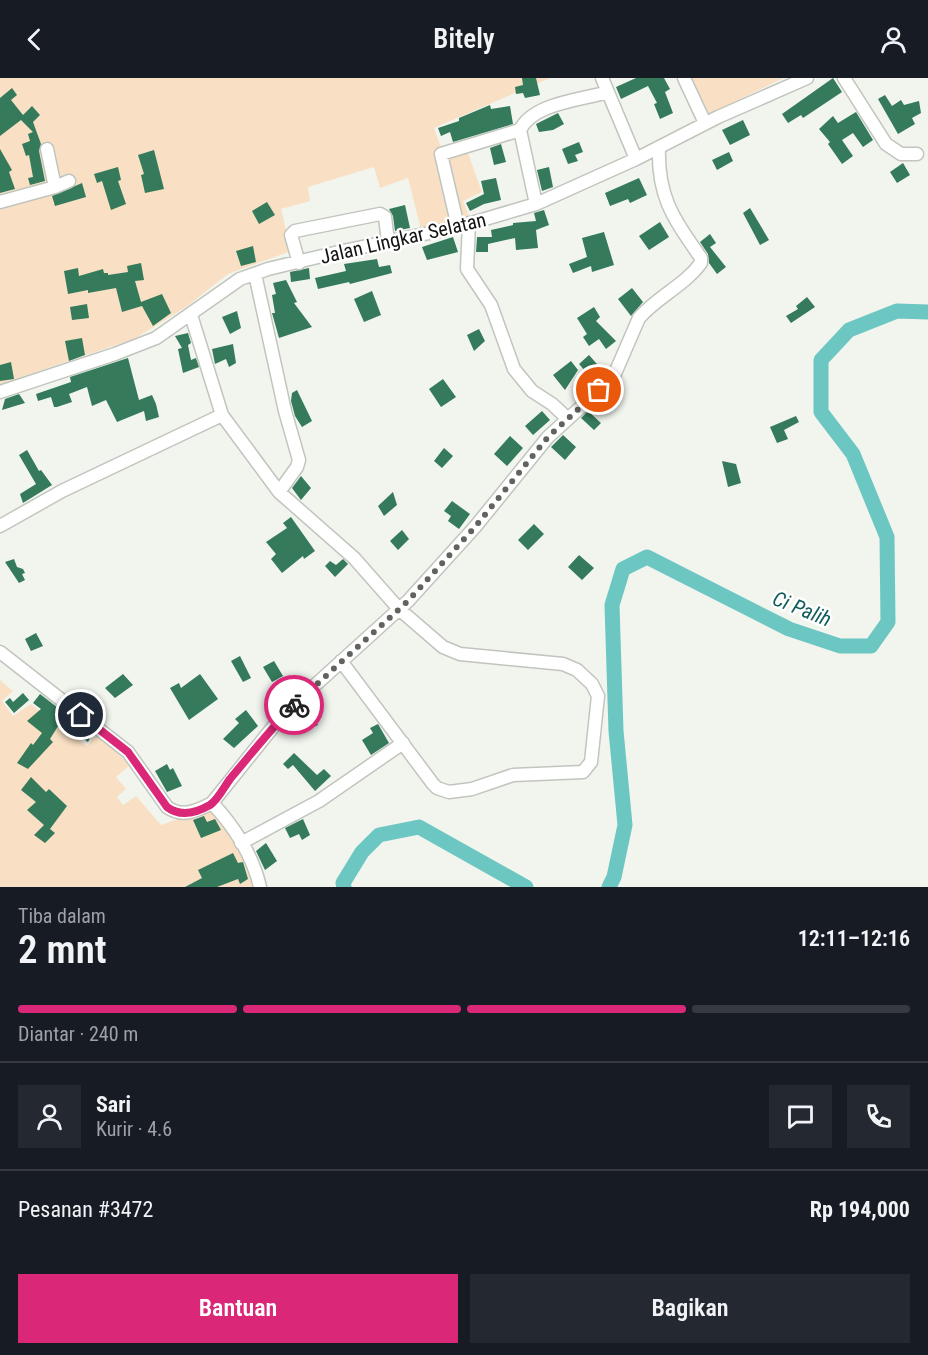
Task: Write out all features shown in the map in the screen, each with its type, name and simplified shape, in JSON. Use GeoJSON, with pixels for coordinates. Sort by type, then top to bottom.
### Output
{"type":"FeatureCollection","features":[{"type":"Feature","properties":{"kind":"street"},"geometry":{"type":"LineString","coordinates":[[602,78],[636,159]]}},
{"type":"Feature","properties":{"kind":"street"},"geometry":{"type":"LineString","coordinates":[[684,78],[705,123]]}},
{"type":"Feature","properties":{"kind":"street","name":"Jalan Lingkar Selatan"},"geometry":{"type":"LineString","coordinates":[[0,392],[139,345],[171,329],[223,289],[255,274],[464,225],[536,204],[636,159],[705,123],[807,78]]}},
{"type":"Feature","properties":{"kind":"street"},"geometry":{"type":"LineString","coordinates":[[844,78],[886,144],[901,154],[917,154]]}},
{"type":"Feature","properties":{"kind":"street"},"geometry":{"type":"LineString","coordinates":[[536,204],[520,130],[524,122],[546,107],[608,92]]}},
{"type":"Feature","properties":{"kind":"street"},"geometry":{"type":"LineString","coordinates":[[520,130],[441,154],[464,225],[468,268],[492,305],[514,369],[532,391],[552,404],[567,418]]}},
{"type":"Feature","properties":{"kind":"street"},"geometry":{"type":"LineString","coordinates":[[0,652],[128,752],[167,807],[173,812],[183,814],[212,804],[273,727],[399,609],[475,527],[548,437],[613,378],[635,326],[646,309],[685,280],[701,263],[701,258],[671,215],[664,200],[658,168],[659,147]]}},
{"type":"Feature","properties":{"kind":"street"},"geometry":{"type":"LineString","coordinates":[[47,149],[55,187]]}},
{"type":"Feature","properties":{"kind":"street"},"geometry":{"type":"LineString","coordinates":[[0,202],[69,181]]}},
{"type":"Feature","properties":{"kind":"street"},"geometry":{"type":"LineString","coordinates":[[299,263],[291,236],[295,231],[380,214],[385,217],[388,242]]}},
{"type":"Feature","properties":{"kind":"street"},"geometry":{"type":"LineString","coordinates":[[255,274],[285,411],[299,460],[279,492]]}},
{"type":"Feature","properties":{"kind":"street"},"geometry":{"type":"LineString","coordinates":[[191,315],[222,415],[279,492],[354,558],[399,609],[443,647],[460,654],[563,664],[577,670],[592,684],[598,696],[591,762],[583,772],[513,775],[472,789],[449,792],[437,788],[341,661]]}},
{"type":"Feature","properties":{"kind":"street"},"geometry":{"type":"LineString","coordinates":[[0,526],[62,490],[222,415]]}},
{"type":"Feature","properties":{"kind":"street"},"geometry":{"type":"LineString","coordinates":[[241,843],[319,801],[403,743]]}},
{"type":"Feature","properties":{"kind":"street"},"geometry":{"type":"LineString","coordinates":[[212,804],[227,819],[254,865],[260,887]]}},
{"type":"Feature","properties":{"kind":"shaded area"},"geometry":{"type":"Polygon","coordinates":[[[0,78],[550,78],[434,128],[443,153],[465,145],[482,192],[463,201],[470,218],[421,230],[408,178],[380,188],[374,167],[308,187],[310,201],[281,209],[291,251],[228,274],[186,307],[134,339],[0,384],[0,78]]]}},
{"type":"Feature","properties":{"kind":"shaded area"},"geometry":{"type":"Polygon","coordinates":[[[686,78],[784,78],[705,116],[686,78]]]}},
{"type":"Feature","properties":{"kind":"shaded area"},"geometry":{"type":"Polygon","coordinates":[[[0,680],[13,691],[2,701],[13,716],[31,704],[87,746],[97,734],[130,765],[116,777],[126,789],[117,797],[123,805],[136,796],[161,825],[199,812],[211,812],[217,816],[238,845],[253,879],[254,887],[0,887],[0,680]]]}},
{"type":"Feature","properties":{"kind":"building"},"geometry":{"type":"Polygon","coordinates":[[[522,78],[536,78],[540,95],[525,98],[523,93],[516,94],[515,87],[523,85],[522,78]]]}},
{"type":"Feature","properties":{"kind":"building"},"geometry":{"type":"Polygon","coordinates":[[[636,78],[664,78],[670,89],[665,92],[673,113],[660,119],[654,104],[657,103],[648,86],[621,99],[616,87],[636,78]]]}},
{"type":"Feature","properties":{"kind":"building"},"geometry":{"type":"Polygon","coordinates":[[[833,78],[842,92],[803,118],[801,115],[788,123],[782,114],[833,78]]]}},
{"type":"Feature","properties":{"kind":"building"},"geometry":{"type":"Polygon","coordinates":[[[12,88],[17,95],[11,100],[23,115],[32,106],[40,115],[33,122],[41,144],[39,151],[45,181],[30,185],[28,178],[33,177],[29,155],[26,156],[22,144],[30,141],[28,134],[33,132],[21,120],[0,136],[0,98],[12,88]]]}},
{"type":"Feature","properties":{"kind":"building"},"geometry":{"type":"Polygon","coordinates":[[[885,95],[892,106],[901,100],[904,105],[919,101],[921,113],[912,118],[915,124],[898,134],[878,99],[885,95]]]}},
{"type":"Feature","properties":{"kind":"building"},"geometry":{"type":"Polygon","coordinates":[[[490,105],[491,109],[510,106],[513,124],[453,142],[450,132],[441,136],[438,128],[459,121],[459,118],[490,105]]]}},
{"type":"Feature","properties":{"kind":"building"},"geometry":{"type":"Polygon","coordinates":[[[856,112],[873,140],[863,147],[853,133],[842,140],[853,156],[842,164],[828,144],[830,142],[819,129],[833,116],[838,123],[856,112]]]}},
{"type":"Feature","properties":{"kind":"building"},"geometry":{"type":"Polygon","coordinates":[[[558,113],[564,124],[553,130],[539,132],[536,124],[558,113]]]}},
{"type":"Feature","properties":{"kind":"building"},"geometry":{"type":"Polygon","coordinates":[[[743,120],[750,135],[730,145],[722,130],[743,120]]]}},
{"type":"Feature","properties":{"kind":"building"},"geometry":{"type":"Polygon","coordinates":[[[579,142],[583,152],[575,155],[578,161],[568,164],[562,149],[579,142]]]}},
{"type":"Feature","properties":{"kind":"building"},"geometry":{"type":"Polygon","coordinates":[[[501,144],[506,162],[494,165],[490,148],[501,144]]]}},
{"type":"Feature","properties":{"kind":"building"},"geometry":{"type":"Polygon","coordinates":[[[0,149],[12,170],[9,172],[15,189],[0,193],[0,149]]]}},
{"type":"Feature","properties":{"kind":"building"},"geometry":{"type":"Polygon","coordinates":[[[154,150],[164,189],[145,193],[141,175],[144,174],[138,155],[154,150]]]}},
{"type":"Feature","properties":{"kind":"building"},"geometry":{"type":"Polygon","coordinates":[[[729,152],[733,161],[717,170],[712,160],[729,152]]]}},
{"type":"Feature","properties":{"kind":"building"},"geometry":{"type":"Polygon","coordinates":[[[903,163],[910,175],[897,183],[890,172],[903,163]]]}},
{"type":"Feature","properties":{"kind":"building"},"geometry":{"type":"Polygon","coordinates":[[[118,167],[121,180],[118,181],[126,204],[111,210],[102,181],[97,183],[94,174],[118,167]]]}},
{"type":"Feature","properties":{"kind":"building"},"geometry":{"type":"Polygon","coordinates":[[[549,167],[553,187],[542,191],[537,170],[549,167]]]}},
{"type":"Feature","properties":{"kind":"building"},"geometry":{"type":"Polygon","coordinates":[[[496,178],[501,200],[484,204],[470,211],[466,203],[484,194],[481,181],[496,178]]]}},
{"type":"Feature","properties":{"kind":"building"},"geometry":{"type":"Polygon","coordinates":[[[639,178],[647,195],[630,203],[628,199],[610,206],[605,193],[639,178]]]}},
{"type":"Feature","properties":{"kind":"building"},"geometry":{"type":"Polygon","coordinates":[[[82,183],[86,197],[55,206],[52,196],[82,183]]]}},
{"type":"Feature","properties":{"kind":"building"},"geometry":{"type":"Polygon","coordinates":[[[267,202],[275,215],[259,224],[252,211],[267,202]]]}},
{"type":"Feature","properties":{"kind":"building"},"geometry":{"type":"Polygon","coordinates":[[[405,205],[410,228],[395,231],[393,216],[389,209],[405,205]]]}},
{"type":"Feature","properties":{"kind":"building"},"geometry":{"type":"Polygon","coordinates":[[[750,208],[769,240],[760,245],[743,213],[750,208]]]}},
{"type":"Feature","properties":{"kind":"building"},"geometry":{"type":"Polygon","coordinates":[[[544,210],[549,225],[536,230],[538,248],[516,250],[515,238],[488,244],[488,252],[476,252],[477,237],[492,237],[491,230],[513,225],[513,223],[536,221],[534,213],[544,210]]]}},
{"type":"Feature","properties":{"kind":"building"},"geometry":{"type":"Polygon","coordinates":[[[660,222],[669,237],[649,250],[639,236],[660,222]]]}},
{"type":"Feature","properties":{"kind":"building"},"geometry":{"type":"Polygon","coordinates":[[[604,232],[614,265],[592,272],[591,266],[573,273],[569,264],[587,257],[582,238],[604,232]]]}},
{"type":"Feature","properties":{"kind":"building"},"geometry":{"type":"Polygon","coordinates":[[[710,234],[716,243],[710,247],[726,267],[717,274],[709,263],[708,254],[700,242],[710,234]]]}},
{"type":"Feature","properties":{"kind":"building"},"geometry":{"type":"Polygon","coordinates":[[[453,237],[458,252],[427,260],[422,247],[453,237]]]}},
{"type":"Feature","properties":{"kind":"building"},"geometry":{"type":"Polygon","coordinates":[[[253,246],[256,262],[241,266],[236,251],[253,246]]]}},
{"type":"Feature","properties":{"kind":"building"},"geometry":{"type":"Polygon","coordinates":[[[377,259],[379,267],[390,265],[392,273],[350,284],[349,282],[318,289],[315,278],[346,271],[344,264],[377,259]]]}},
{"type":"Feature","properties":{"kind":"building"},"geometry":{"type":"Polygon","coordinates":[[[141,263],[144,280],[135,281],[141,302],[162,294],[171,313],[153,326],[142,306],[122,312],[116,288],[68,294],[64,271],[78,268],[79,276],[103,269],[108,275],[128,272],[127,266],[141,263]]]}},
{"type":"Feature","properties":{"kind":"building"},"geometry":{"type":"Polygon","coordinates":[[[309,268],[310,279],[291,282],[290,272],[309,268]]]}},
{"type":"Feature","properties":{"kind":"building"},"geometry":{"type":"Polygon","coordinates":[[[286,280],[297,302],[294,303],[312,327],[279,338],[272,313],[275,313],[272,295],[276,294],[273,283],[286,280]]]}},
{"type":"Feature","properties":{"kind":"building"},"geometry":{"type":"Polygon","coordinates":[[[632,288],[643,302],[631,316],[618,299],[632,288]]]}},
{"type":"Feature","properties":{"kind":"building"},"geometry":{"type":"Polygon","coordinates":[[[372,291],[381,315],[364,322],[354,299],[372,291]]]}},
{"type":"Feature","properties":{"kind":"building"},"geometry":{"type":"Polygon","coordinates":[[[807,297],[815,307],[791,323],[786,316],[798,309],[796,306],[807,297]]]}},
{"type":"Feature","properties":{"kind":"building"},"geometry":{"type":"Polygon","coordinates":[[[87,304],[89,318],[72,320],[70,307],[87,304]]]}},
{"type":"Feature","properties":{"kind":"building"},"geometry":{"type":"Polygon","coordinates":[[[594,307],[600,317],[596,321],[616,341],[606,349],[599,339],[589,346],[583,337],[587,334],[577,318],[594,307]]]}},
{"type":"Feature","properties":{"kind":"building"},"geometry":{"type":"Polygon","coordinates":[[[237,311],[241,328],[230,334],[222,317],[237,311]]]}},
{"type":"Feature","properties":{"kind":"building"},"geometry":{"type":"Polygon","coordinates":[[[479,329],[485,341],[474,351],[467,335],[479,329]]]}},
{"type":"Feature","properties":{"kind":"building"},"geometry":{"type":"Polygon","coordinates":[[[188,333],[191,343],[188,345],[191,360],[196,358],[199,367],[183,373],[178,349],[182,348],[175,336],[188,333]]]}},
{"type":"Feature","properties":{"kind":"building"},"geometry":{"type":"Polygon","coordinates":[[[82,338],[85,355],[69,361],[65,341],[82,338]]]}},
{"type":"Feature","properties":{"kind":"building"},"geometry":{"type":"Polygon","coordinates":[[[233,344],[236,363],[229,367],[226,359],[215,364],[212,349],[233,344]]]}},
{"type":"Feature","properties":{"kind":"building"},"geometry":{"type":"Polygon","coordinates":[[[589,355],[603,371],[593,380],[579,364],[589,355]]]}},
{"type":"Feature","properties":{"kind":"building"},"geometry":{"type":"Polygon","coordinates":[[[128,358],[139,400],[152,395],[159,417],[146,421],[144,411],[117,422],[106,400],[92,406],[87,387],[69,394],[72,402],[57,407],[54,407],[51,397],[38,401],[36,394],[71,382],[70,377],[128,358]]]}},
{"type":"Feature","properties":{"kind":"building"},"geometry":{"type":"Polygon","coordinates":[[[571,361],[578,370],[565,390],[553,375],[571,361]]]}},
{"type":"Feature","properties":{"kind":"building"},"geometry":{"type":"Polygon","coordinates":[[[11,362],[14,379],[0,381],[0,365],[11,362]]]}},
{"type":"Feature","properties":{"kind":"building"},"geometry":{"type":"Polygon","coordinates":[[[443,379],[456,397],[441,407],[429,389],[443,379]]]}},
{"type":"Feature","properties":{"kind":"building"},"geometry":{"type":"Polygon","coordinates":[[[297,390],[312,421],[302,427],[295,416],[291,401],[292,393],[297,390]]]}},
{"type":"Feature","properties":{"kind":"building"},"geometry":{"type":"Polygon","coordinates":[[[19,394],[25,403],[2,410],[5,399],[19,394]]]}},
{"type":"Feature","properties":{"kind":"building"},"geometry":{"type":"Polygon","coordinates":[[[542,411],[550,420],[533,435],[525,426],[542,411]]]}},
{"type":"Feature","properties":{"kind":"building"},"geometry":{"type":"Polygon","coordinates":[[[588,411],[601,423],[594,430],[581,418],[588,411]]]}},
{"type":"Feature","properties":{"kind":"building"},"geometry":{"type":"Polygon","coordinates":[[[796,416],[799,422],[784,430],[788,439],[777,443],[770,427],[796,416]]]}},
{"type":"Feature","properties":{"kind":"building"},"geometry":{"type":"Polygon","coordinates":[[[563,435],[576,447],[565,460],[551,447],[563,435]]]}},
{"type":"Feature","properties":{"kind":"building"},"geometry":{"type":"Polygon","coordinates":[[[510,436],[523,448],[507,466],[494,454],[510,436]]]}},
{"type":"Feature","properties":{"kind":"building"},"geometry":{"type":"Polygon","coordinates":[[[444,448],[453,456],[442,468],[434,461],[444,448]]]}},
{"type":"Feature","properties":{"kind":"building"},"geometry":{"type":"Polygon","coordinates":[[[27,450],[39,471],[41,470],[52,485],[23,503],[20,494],[36,484],[19,455],[27,450]]]}},
{"type":"Feature","properties":{"kind":"building"},"geometry":{"type":"Polygon","coordinates":[[[722,461],[736,464],[741,483],[728,487],[722,461]]]}},
{"type":"Feature","properties":{"kind":"building"},"geometry":{"type":"Polygon","coordinates":[[[301,476],[311,488],[301,500],[292,488],[301,476]]]}},
{"type":"Feature","properties":{"kind":"building"},"geometry":{"type":"Polygon","coordinates":[[[393,492],[397,505],[384,516],[378,506],[393,492]]]}},
{"type":"Feature","properties":{"kind":"building"},"geometry":{"type":"Polygon","coordinates":[[[452,501],[470,514],[459,529],[448,521],[451,516],[444,511],[452,501]]]}},
{"type":"Feature","properties":{"kind":"building"},"geometry":{"type":"Polygon","coordinates":[[[291,517],[315,551],[304,559],[303,556],[282,573],[271,559],[276,554],[266,542],[287,528],[283,523],[291,517]]]}},
{"type":"Feature","properties":{"kind":"building"},"geometry":{"type":"Polygon","coordinates":[[[534,524],[544,534],[528,550],[518,540],[534,524]]]}},
{"type":"Feature","properties":{"kind":"building"},"geometry":{"type":"Polygon","coordinates":[[[402,530],[409,539],[398,550],[390,541],[402,530]]]}},
{"type":"Feature","properties":{"kind":"building"},"geometry":{"type":"Polygon","coordinates":[[[579,555],[594,568],[582,580],[568,567],[579,555]]]}},
{"type":"Feature","properties":{"kind":"building"},"geometry":{"type":"Polygon","coordinates":[[[14,559],[17,567],[23,569],[25,573],[22,574],[25,580],[19,583],[5,562],[14,559]]]}},
{"type":"Feature","properties":{"kind":"building"},"geometry":{"type":"Polygon","coordinates":[[[343,559],[348,564],[335,577],[325,566],[330,561],[336,565],[343,559]]]}},
{"type":"Feature","properties":{"kind":"building"},"geometry":{"type":"Polygon","coordinates":[[[36,633],[43,646],[31,651],[25,639],[36,633]]]}},
{"type":"Feature","properties":{"kind":"building"},"geometry":{"type":"Polygon","coordinates":[[[240,656],[251,678],[243,682],[231,661],[240,656]]]}},
{"type":"Feature","properties":{"kind":"building"},"geometry":{"type":"Polygon","coordinates":[[[274,661],[283,676],[272,682],[263,667],[274,661]]]}},
{"type":"Feature","properties":{"kind":"building"},"geometry":{"type":"Polygon","coordinates":[[[123,674],[133,685],[115,698],[105,688],[123,674]]]}},
{"type":"Feature","properties":{"kind":"building"},"geometry":{"type":"Polygon","coordinates":[[[200,674],[218,699],[189,720],[170,688],[179,683],[181,688],[200,674]]]}},
{"type":"Feature","properties":{"kind":"building"},"geometry":{"type":"Polygon","coordinates":[[[23,693],[29,700],[14,713],[5,702],[10,698],[13,702],[23,693]]]}},
{"type":"Feature","properties":{"kind":"building"},"geometry":{"type":"Polygon","coordinates":[[[40,694],[92,734],[88,742],[60,723],[50,739],[53,742],[28,769],[17,763],[31,743],[33,745],[42,733],[27,721],[41,709],[33,703],[40,694]]]}},
{"type":"Feature","properties":{"kind":"building"},"geometry":{"type":"Polygon","coordinates":[[[307,708],[318,725],[308,729],[298,713],[307,708]]]}},
{"type":"Feature","properties":{"kind":"building"},"geometry":{"type":"Polygon","coordinates":[[[246,710],[258,726],[234,748],[223,739],[239,723],[235,719],[246,710]]]}},
{"type":"Feature","properties":{"kind":"building"},"geometry":{"type":"Polygon","coordinates":[[[378,724],[389,743],[371,755],[362,740],[373,733],[370,728],[378,724]]]}},
{"type":"Feature","properties":{"kind":"building"},"geometry":{"type":"Polygon","coordinates":[[[294,753],[317,775],[324,769],[331,776],[315,791],[293,765],[288,769],[283,764],[294,753]]]}},
{"type":"Feature","properties":{"kind":"building"},"geometry":{"type":"Polygon","coordinates":[[[167,764],[170,770],[173,768],[182,786],[167,792],[155,771],[167,764]]]}},
{"type":"Feature","properties":{"kind":"building"},"geometry":{"type":"Polygon","coordinates":[[[31,777],[46,792],[49,789],[67,806],[50,829],[55,833],[45,843],[34,835],[44,825],[27,810],[36,802],[21,790],[31,777]]]}},
{"type":"Feature","properties":{"kind":"building"},"geometry":{"type":"Polygon","coordinates":[[[204,816],[207,822],[215,819],[221,830],[201,838],[193,820],[204,816]]]}},
{"type":"Feature","properties":{"kind":"building"},"geometry":{"type":"Polygon","coordinates":[[[303,819],[310,835],[302,840],[299,834],[290,838],[285,828],[303,819]]]}},
{"type":"Feature","properties":{"kind":"building"},"geometry":{"type":"Polygon","coordinates":[[[266,843],[277,861],[265,870],[256,851],[266,843]]]}},
{"type":"Feature","properties":{"kind":"building"},"geometry":{"type":"Polygon","coordinates":[[[233,853],[238,863],[243,862],[248,879],[240,884],[238,879],[217,887],[185,887],[202,878],[198,870],[233,853]]]}},
{"type":"Feature","properties":{"kind":"waterway","name":"Ci Palih"},"geometry":{"type":"LineString","coordinates":[[609,887],[614,877],[625,825],[616,731],[612,605],[623,569],[647,557],[789,629],[840,646],[871,646],[888,622],[887,537],[853,454],[821,412],[821,360],[849,330],[897,311],[928,312]]}},
{"type":"Feature","properties":{"kind":"waterway","name":"Ci Palih"},"geometry":{"type":"LineString","coordinates":[[344,887],[343,883],[362,852],[379,835],[419,827],[526,887]]}},
{"type":"Feature","properties":{"kind":"way so far"},"geometry":{"type":"LineString","coordinates":[[294,705],[408,601],[475,527],[548,437],[599,390]]}},
{"type":"Feature","properties":{"kind":"route"},"geometry":{"type":"LineString","coordinates":[[81,715],[128,752],[167,807],[173,812],[183,814],[212,804],[273,727],[294,705]]}}]}
